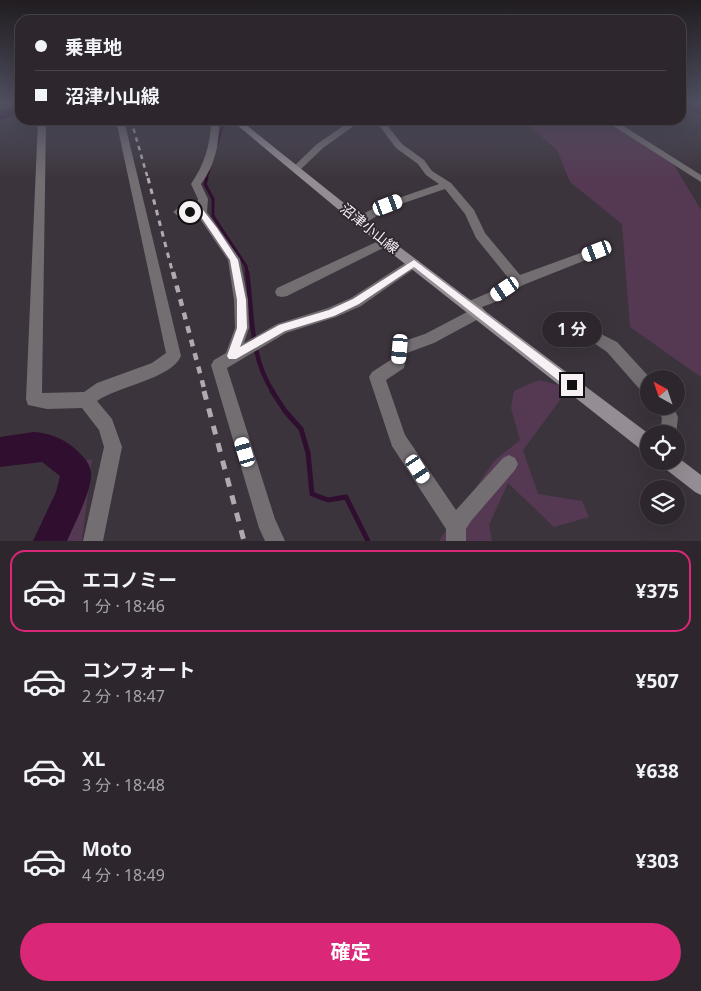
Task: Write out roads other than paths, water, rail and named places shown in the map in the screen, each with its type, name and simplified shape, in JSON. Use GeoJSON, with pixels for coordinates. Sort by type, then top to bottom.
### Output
{"type":"FeatureCollection","features":[{"type":"Feature","properties":{"kind":"main road","name":"沼津小山線"},"geometry":{"type":"LineString","coordinates":[[245,128],[361,220],[385,242],[475,309],[640,438]]}},
{"type":"Feature","properties":{"kind":"main road"},"geometry":{"type":"LineString","coordinates":[[681,470],[701,486]]}},
{"type":"Feature","properties":{"kind":"street"},"geometry":{"type":"LineString","coordinates":[[42,128],[34,399],[44,402],[86,400],[103,388],[157,368],[174,356],[122,128]]}},
{"type":"Feature","properties":{"kind":"street"},"geometry":{"type":"LineString","coordinates":[[215,128],[215,143],[203,177],[196,184],[203,199],[201,212],[234,260],[242,300],[242,328],[232,356]]}},
{"type":"Feature","properties":{"kind":"street"},"geometry":{"type":"LineString","coordinates":[[296,169],[320,146],[346,128]]}},
{"type":"Feature","properties":{"kind":"street"},"geometry":{"type":"LineString","coordinates":[[385,128],[400,146],[421,162],[428,173],[447,185],[470,213],[480,235],[518,281]]}},
{"type":"Feature","properties":{"kind":"street"},"geometry":{"type":"LineString","coordinates":[[621,128],[701,179]]}},
{"type":"Feature","properties":{"kind":"street"},"geometry":{"type":"LineString","coordinates":[[361,220],[388,205],[447,185]]}},
{"type":"Feature","properties":{"kind":"street"},"geometry":{"type":"LineString","coordinates":[[178,212],[201,212]]}},
{"type":"Feature","properties":{"kind":"street"},"geometry":{"type":"LineString","coordinates":[[282,292],[385,242]]}},
{"type":"Feature","properties":{"kind":"street"},"geometry":{"type":"LineString","coordinates":[[456,534],[398,440],[377,377],[399,363],[400,349],[429,339],[518,281],[597,251]]}},
{"type":"Feature","properties":{"kind":"street"},"geometry":{"type":"LineString","coordinates":[[275,541],[266,521],[219,365],[282,328],[331,313],[356,302],[414,263]]}},
{"type":"Feature","properties":{"kind":"street"},"geometry":{"type":"LineString","coordinates":[[599,339],[612,347],[640,378]]}},
{"type":"Feature","properties":{"kind":"street"},"geometry":{"type":"LineString","coordinates":[[86,400],[106,424],[113,447],[93,541]]}},
{"type":"Feature","properties":{"kind":"street"},"geometry":{"type":"LineString","coordinates":[[456,534],[464,514],[509,464]]}},
{"type":"Feature","properties":{"kind":"waterway"},"geometry":{"type":"LineString","coordinates":[[217,144],[222,128]]}},
{"type":"Feature","properties":{"kind":"waterway"},"geometry":{"type":"LineString","coordinates":[[206,179],[209,170]]}},
{"type":"Feature","properties":{"kind":"waterway"},"geometry":{"type":"LineString","coordinates":[[207,178],[205,184],[213,199],[213,216],[246,266],[247,274]]}},
{"type":"Feature","properties":{"kind":"waterway"},"geometry":{"type":"LineString","coordinates":[[247,272],[256,349],[265,378],[273,392]]}},
{"type":"Feature","properties":{"kind":"waterway"},"geometry":{"type":"LineString","coordinates":[[272,391],[285,411],[301,429],[308,453],[312,494],[328,500],[346,497],[368,541]]}},
{"type":"Feature","properties":{"kind":"waterway"},"geometry":{"type":"LineString","coordinates":[[0,452],[42,447],[58,454],[76,472],[71,495],[50,541]]}},
{"type":"Feature","properties":{"kind":"railway"},"geometry":{"type":"LineString","coordinates":[[133,128],[148,179]]}},
{"type":"Feature","properties":{"kind":"railway"},"geometry":{"type":"LineString","coordinates":[[148,178],[173,274]]}},
{"type":"Feature","properties":{"kind":"railway"},"geometry":{"type":"LineString","coordinates":[[173,272],[205,392]]}},
{"type":"Feature","properties":{"kind":"railway"},"geometry":{"type":"LineString","coordinates":[[204,391],[244,541]]}}]}
